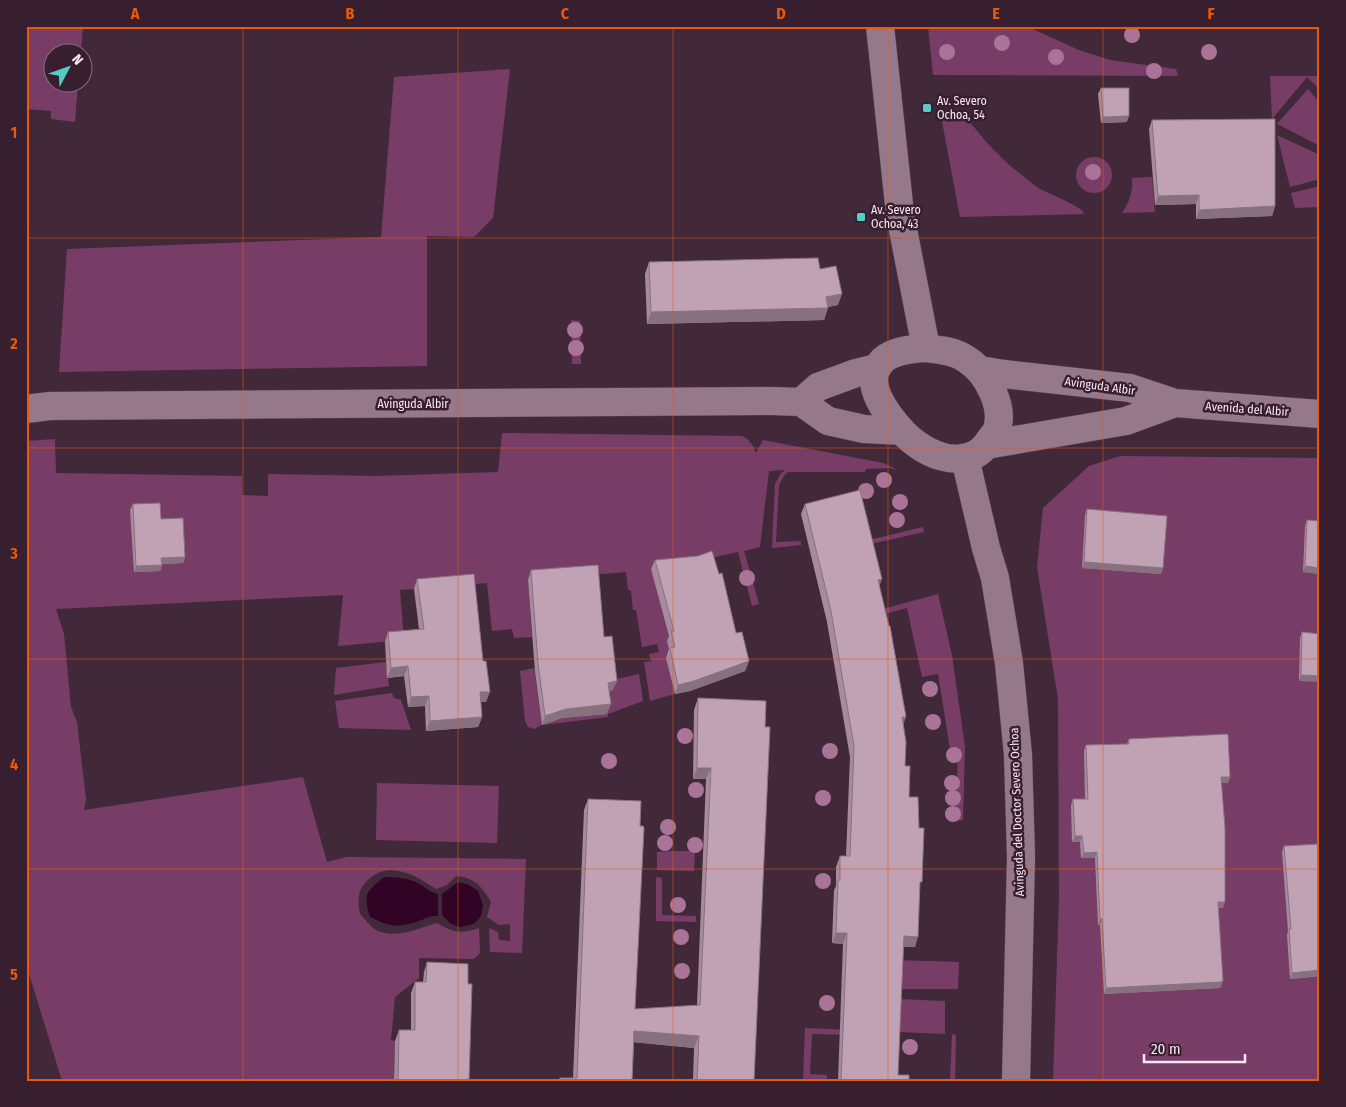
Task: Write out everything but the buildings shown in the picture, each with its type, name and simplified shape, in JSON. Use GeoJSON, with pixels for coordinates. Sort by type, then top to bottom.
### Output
{"type":"FeatureCollection","features":[{"type":"Feature","properties":{"kind":"street"},"geometry":{"type":"LineString","coordinates":[[880,26],[900,214],[926,348]]}},
{"type":"Feature","properties":{"kind":"street"},"geometry":{"type":"LineString","coordinates":[[976,452],[996,432],[999,415],[990,385],[980,370],[967,359],[952,351],[926,348],[908,350],[884,359],[876,368],[874,381],[880,402],[892,420],[916,444],[946,458],[976,452],[1126,421],[1175,404]]}},
{"type":"Feature","properties":{"kind":"street"},"geometry":{"type":"LineString","coordinates":[[876,368],[818,387],[801,402],[828,421],[864,429],[902,431]]}},
{"type":"Feature","properties":{"kind":"street","name":"Avinguda Albir"},"geometry":{"type":"LineString","coordinates":[[980,370],[1130,388],[1175,404]]}},
{"type":"Feature","properties":{"kind":"street","name":"Avinguda Albir"},"geometry":{"type":"LineString","coordinates":[[26,409],[50,406],[801,402]]}},
{"type":"Feature","properties":{"kind":"street","name":"Avenida del Albir"},"geometry":{"type":"LineString","coordinates":[[1175,404],[1320,414]]}},
{"type":"Feature","properties":{"kind":"street","name":"Avinguda del Doctor Severo Ochoa"},"geometry":{"type":"LineString","coordinates":[[976,452],[986,548],[995,578],[1009,664],[1017,746],[1021,856],[1016,1081]]}},
{"type":"Feature","properties":{"kind":"shaded area"},"geometry":{"type":"Polygon","coordinates":[[[26,26],[83,26],[82,42],[42,42],[42,92],[77,92],[75,122],[51,119],[51,111],[26,109],[26,26]]]}},
{"type":"Feature","properties":{"kind":"shaded area"},"geometry":{"type":"Polygon","coordinates":[[[928,26],[1026,26],[1079,50],[1110,60],[1176,69],[1178,76],[933,75],[928,26]]]}},
{"type":"Feature","properties":{"kind":"shaded area"},"geometry":{"type":"Polygon","coordinates":[[[510,69],[493,218],[474,237],[427,236],[427,366],[59,372],[67,249],[381,237],[394,77],[510,69]]]}},
{"type":"Feature","properties":{"kind":"shaded area"},"geometry":{"type":"Polygon","coordinates":[[[1270,76],[1320,76],[1320,90],[1307,77],[1272,119],[1270,76]]]}},
{"type":"Feature","properties":{"kind":"shaded area"},"geometry":{"type":"Polygon","coordinates":[[[1308,89],[1320,103],[1320,146],[1277,124],[1308,89]]]}},
{"type":"Feature","properties":{"kind":"shaded area"},"geometry":{"type":"Polygon","coordinates":[[[963,114],[1008,164],[1038,188],[1082,210],[1084,214],[960,217],[941,116],[963,114]]]}},
{"type":"Feature","properties":{"kind":"shaded area"},"geometry":{"type":"Polygon","coordinates":[[[1277,135],[1320,155],[1320,179],[1290,187],[1277,135]]]}},
{"type":"Feature","properties":{"kind":"shaded area"},"geometry":{"type":"Polygon","coordinates":[[[1094,157],[1101,158],[1107,162],[1111,168],[1111,182],[1107,188],[1101,192],[1094,193],[1087,192],[1081,188],[1077,182],[1076,175],[1077,168],[1081,162],[1087,158],[1094,157]]]}},
{"type":"Feature","properties":{"kind":"shaded area"},"geometry":{"type":"Polygon","coordinates":[[[1152,177],[1155,212],[1122,213],[1130,196],[1132,178],[1152,177]]]}},
{"type":"Feature","properties":{"kind":"shaded area"},"geometry":{"type":"Polygon","coordinates":[[[1320,186],[1320,207],[1295,208],[1291,193],[1320,186]]]}},
{"type":"Feature","properties":{"kind":"shaded area"},"geometry":{"type":"Polygon","coordinates":[[[571,320],[580,321],[581,364],[572,364],[571,320]]]}},
{"type":"Feature","properties":{"kind":"shaded area"},"geometry":{"type":"Polygon","coordinates":[[[502,433],[742,436],[751,443],[756,453],[763,440],[883,463],[898,470],[889,468],[866,469],[865,472],[788,472],[779,485],[776,542],[801,541],[801,545],[772,548],[775,484],[781,473],[785,470],[769,471],[760,547],[744,551],[759,604],[752,606],[738,552],[715,557],[709,561],[670,640],[675,694],[650,701],[644,662],[651,661],[649,654],[659,652],[657,644],[642,647],[636,610],[633,610],[626,572],[528,580],[532,637],[514,638],[512,629],[492,631],[487,583],[400,590],[404,640],[338,646],[343,595],[56,609],[64,634],[71,707],[77,722],[86,799],[84,810],[303,777],[327,862],[347,857],[526,859],[522,953],[490,952],[489,928],[498,932],[499,940],[510,941],[510,924],[499,925],[487,917],[491,902],[481,887],[473,881],[456,876],[447,885],[436,889],[412,875],[394,870],[377,873],[364,884],[359,897],[360,914],[375,930],[393,934],[416,930],[437,923],[458,932],[479,928],[480,953],[474,959],[419,958],[419,978],[395,997],[391,1040],[395,1041],[394,1081],[62,1081],[26,964],[26,589],[28,589],[26,572],[26,441],[55,439],[56,473],[242,476],[242,495],[268,496],[268,474],[376,476],[498,472],[502,433]]]}},
{"type":"Feature","properties":{"kind":"shaded area"},"geometry":{"type":"Polygon","coordinates":[[[1120,456],[1320,458],[1320,1081],[1053,1081],[1059,898],[1058,699],[1037,567],[1043,508],[1089,466],[1120,456]]]}},
{"type":"Feature","properties":{"kind":"shaded area"},"geometry":{"type":"Polygon","coordinates":[[[923,527],[924,532],[862,546],[861,542],[923,527]]]}},
{"type":"Feature","properties":{"kind":"shaded area"},"geometry":{"type":"Polygon","coordinates":[[[938,594],[952,655],[965,747],[963,820],[956,821],[958,748],[950,749],[938,674],[922,677],[907,608],[880,615],[879,610],[938,594]]]}},
{"type":"Feature","properties":{"kind":"shaded area"},"geometry":{"type":"Polygon","coordinates":[[[386,662],[389,686],[334,695],[336,668],[386,662]]]}},
{"type":"Feature","properties":{"kind":"shaded area"},"geometry":{"type":"Polygon","coordinates":[[[534,668],[542,725],[534,729],[528,727],[525,721],[520,671],[534,668]]]}},
{"type":"Feature","properties":{"kind":"shaded area"},"geometry":{"type":"Polygon","coordinates":[[[639,674],[643,701],[608,714],[608,717],[542,725],[562,718],[607,714],[605,692],[612,680],[639,674]]]}},
{"type":"Feature","properties":{"kind":"shaded area"},"geometry":{"type":"Polygon","coordinates":[[[392,693],[394,698],[401,700],[411,730],[339,728],[335,701],[392,693]]]}},
{"type":"Feature","properties":{"kind":"shaded area"},"geometry":{"type":"Polygon","coordinates":[[[377,783],[499,786],[497,843],[376,840],[377,783]]]}},
{"type":"Feature","properties":{"kind":"shaded area"},"geometry":{"type":"Polygon","coordinates":[[[695,851],[694,871],[657,870],[657,852],[695,851]]]}},
{"type":"Feature","properties":{"kind":"shaded area"},"geometry":{"type":"Polygon","coordinates":[[[384,877],[412,881],[438,894],[438,916],[400,925],[389,925],[370,917],[367,903],[368,894],[373,886],[384,877]]]}},
{"type":"Feature","properties":{"kind":"shaded area"},"geometry":{"type":"Polygon","coordinates":[[[656,877],[662,878],[662,915],[696,916],[696,922],[656,921],[656,877]]]}},
{"type":"Feature","properties":{"kind":"shaded area"},"geometry":{"type":"Polygon","coordinates":[[[458,882],[469,885],[478,891],[483,905],[481,916],[474,924],[460,927],[451,924],[442,915],[442,894],[458,882]]]}},
{"type":"Feature","properties":{"kind":"shaded area"},"geometry":{"type":"Polygon","coordinates":[[[895,960],[959,962],[958,989],[898,989],[895,960]]]}},
{"type":"Feature","properties":{"kind":"shaded area"},"geometry":{"type":"Polygon","coordinates":[[[897,999],[945,1001],[945,1034],[899,1032],[897,999]]]}},
{"type":"Feature","properties":{"kind":"shaded area"},"geometry":{"type":"Polygon","coordinates":[[[805,1028],[850,1030],[850,1035],[812,1034],[810,1074],[827,1075],[827,1081],[803,1081],[805,1028]]]}},
{"type":"Feature","properties":{"kind":"shaded area"},"geometry":{"type":"Polygon","coordinates":[[[952,1034],[956,1035],[955,1081],[950,1081],[952,1034]]]}},
{"type":"Feature","properties":{"kind":"place","name":"Av. Severo Ochoa, 54"},"geometry":{"type":"Point","coordinates":[927,108]}},
{"type":"Feature","properties":{"kind":"place","name":"Av. Severo Ochoa, 43"},"geometry":{"type":"Point","coordinates":[861,217]}}]}
